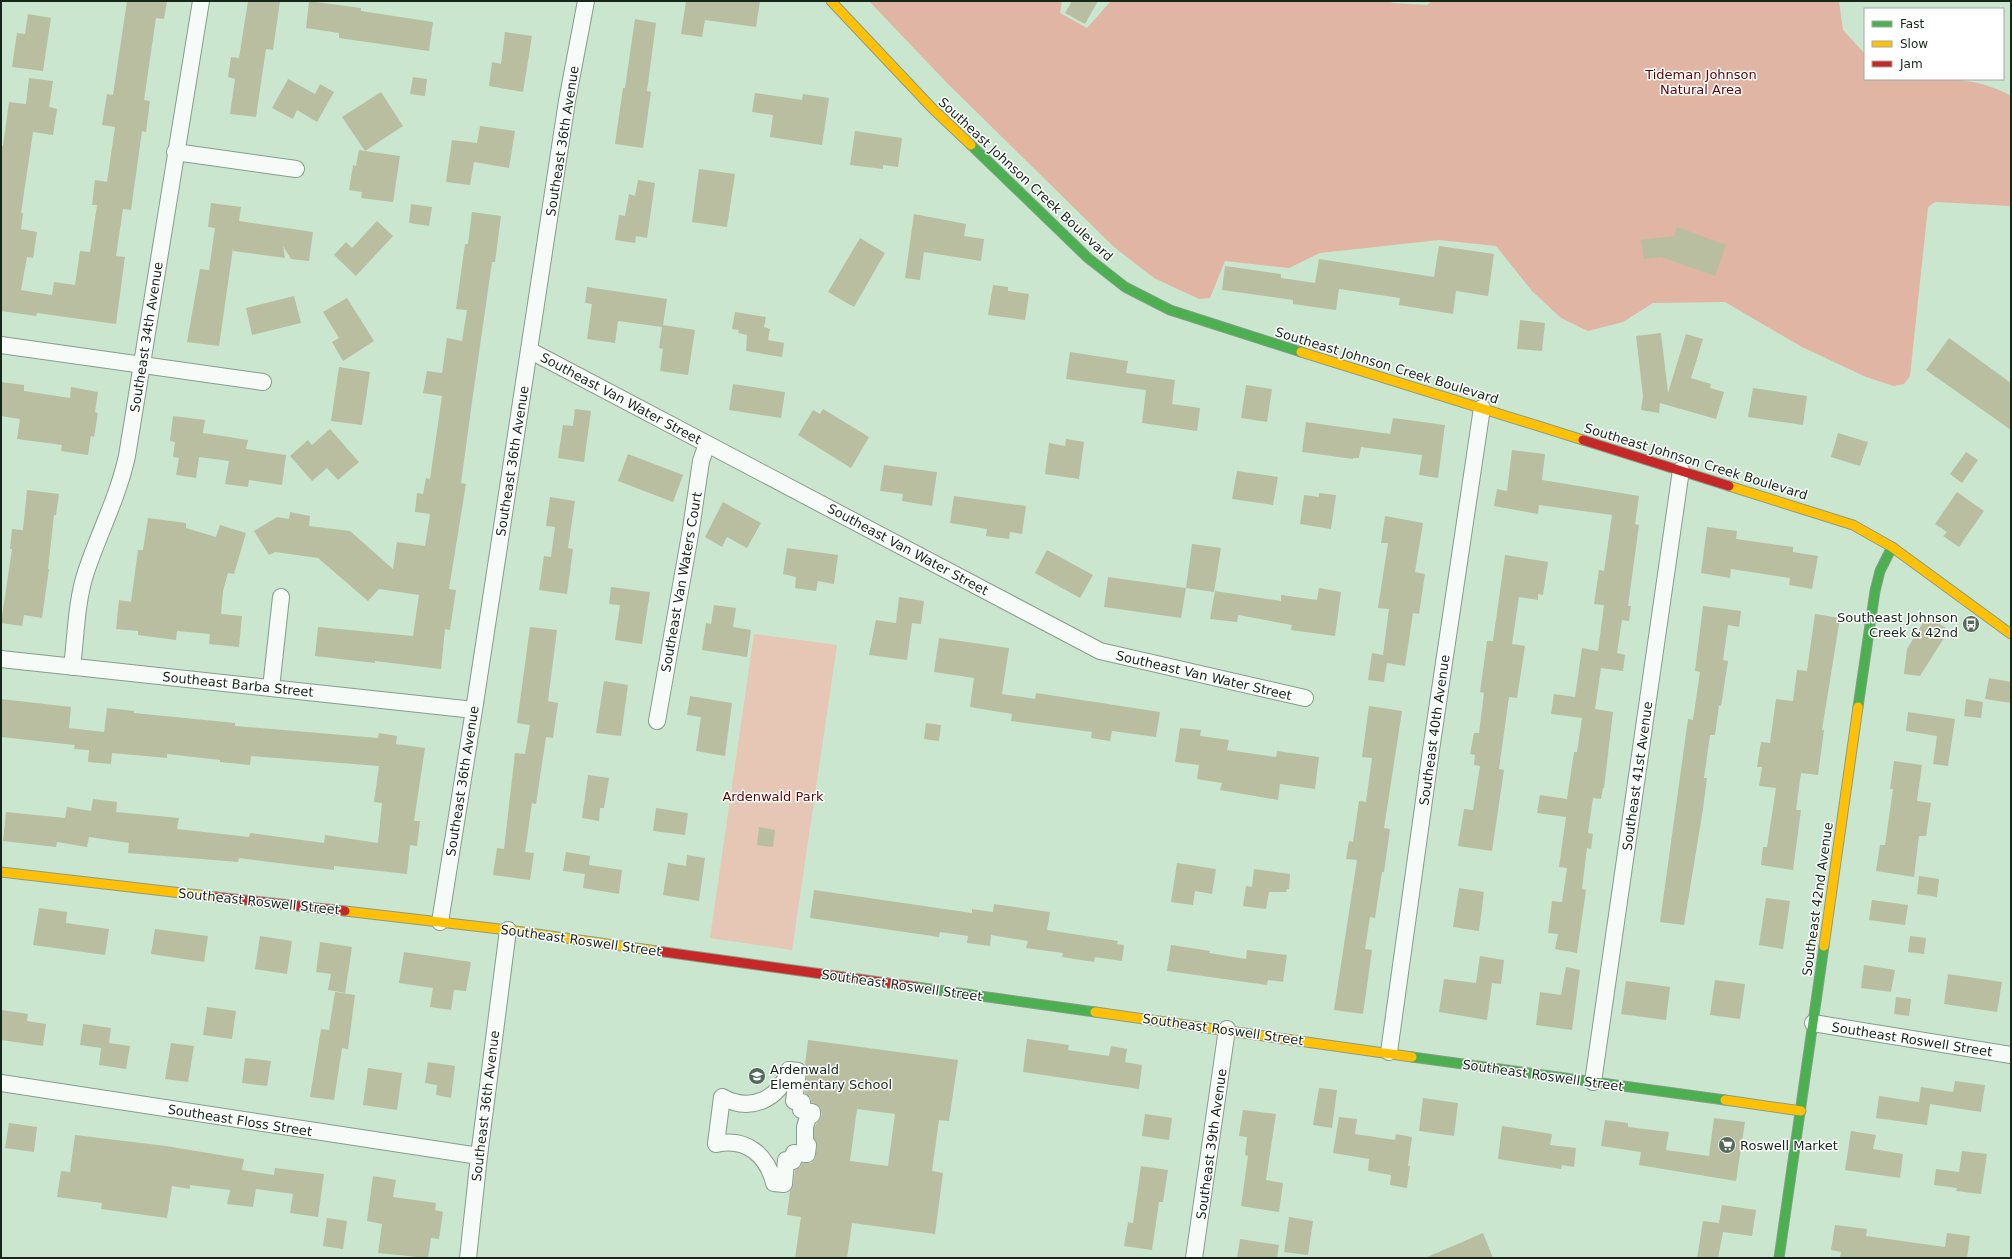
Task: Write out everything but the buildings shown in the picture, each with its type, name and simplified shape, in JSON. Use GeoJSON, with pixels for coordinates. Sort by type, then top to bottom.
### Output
{"type":"FeatureCollection","features":[{"type":"Feature","properties":{"kind":"street","name":"Southeast 34th Avenue"},"geometry":{"type":"LineString","coordinates":[[72,667],[80,598],[86,573],[122,480],[201,1]]}},
{"type":"Feature","properties":{"kind":"street","name":"Southeast 36th Avenue"},"geometry":{"type":"LineString","coordinates":[[440,922],[567,101],[586,1]]}},
{"type":"Feature","properties":{"kind":"street","name":"Southeast Johnson Creek Boulevard"},"geometry":{"type":"LineString","coordinates":[[830,1],[932,108],[1088,258],[1125,287],[1170,310],[1853,525],[1892,547],[2011,634]]}},
{"type":"Feature","properties":{"kind":"street"},"geometry":{"type":"LineString","coordinates":[[175,152],[296,169]]}},
{"type":"Feature","properties":{"kind":"street"},"geometry":{"type":"LineString","coordinates":[[1,345],[263,382]]}},
{"type":"Feature","properties":{"kind":"street","name":"Southeast Van Water Street"},"geometry":{"type":"LineString","coordinates":[[529,350],[1100,651],[1305,698]]}},
{"type":"Feature","properties":{"kind":"street","name":"Southeast 40th Avenue"},"geometry":{"type":"LineString","coordinates":[[1389,1052],[1431,750],[1482,408]]}},
{"type":"Feature","properties":{"kind":"street","name":"Southeast Van Waters Court"},"geometry":{"type":"LineString","coordinates":[[657,721],[691,529],[701,461],[706,444]]}},
{"type":"Feature","properties":{"kind":"street","name":"Southeast 41st Avenue"},"geometry":{"type":"LineString","coordinates":[[1593,1082],[1681,470]]}},
{"type":"Feature","properties":{"kind":"street","name":"Southeast 42nd Avenue"},"geometry":{"type":"LineString","coordinates":[[1779,1258],[1875,591],[1880,572],[1892,547]]}},
{"type":"Feature","properties":{"kind":"street"},"geometry":{"type":"LineString","coordinates":[[271,688],[281,597]]}},
{"type":"Feature","properties":{"kind":"street","name":"Southeast Barba Street"},"geometry":{"type":"LineString","coordinates":[[1,659],[474,710]]}},
{"type":"Feature","properties":{"kind":"street","name":"Southeast Roswell Street"},"geometry":{"type":"LineString","coordinates":[[1,872],[508,930],[1227,1029],[1801,1111]]}},
{"type":"Feature","properties":{"kind":"street","name":"Southeast 36th Avenue"},"geometry":{"type":"LineString","coordinates":[[468,1258],[478,1156],[508,930]]}},
{"type":"Feature","properties":{"kind":"street","name":"Southeast Roswell Street"},"geometry":{"type":"LineString","coordinates":[[1812,1023],[2011,1055]]}},
{"type":"Feature","properties":{"kind":"street","name":"Southeast 39th Avenue"},"geometry":{"type":"LineString","coordinates":[[1194,1258],[1227,1029]]}},
{"type":"Feature","properties":{"kind":"street"},"geometry":{"type":"LineString","coordinates":[[789,1070],[798,1071],[794,1101],[802,1102],[801,1110],[812,1112],[805,1127],[805,1144],[808,1145],[807,1154],[794,1152],[793,1161],[786,1160],[784,1184],[774,1182],[767,1163],[752,1148],[735,1143],[716,1144],[722,1097],[735,1103],[750,1104],[761,1101],[779,1089],[789,1070]]}},
{"type":"Feature","properties":{"kind":"street","name":"Southeast Floss Street"},"geometry":{"type":"LineString","coordinates":[[1,1083],[478,1156]]}},
{"type":"Feature","properties":{"kind":"green space","name":"Tideman Johnson Natural Area"},"geometry":{"type":"Polygon","coordinates":[[[869,1],[1062,1],[1060,13],[1087,28],[1111,1],[1388,1],[1393,3],[1427,5],[1432,1],[1839,1],[1843,30],[1864,53],[1864,80],[1959,80],[1995,88],[2011,96],[2011,206],[1935,202],[1928,207],[1910,376],[1904,384],[1894,386],[1866,377],[1802,347],[1725,302],[1653,303],[1623,322],[1588,331],[1561,318],[1532,291],[1496,246],[1439,240],[1320,253],[1289,268],[1225,261],[1210,298],[1199,299],[1154,278],[1114,247],[948,84],[869,1]]]}},
{"type":"Feature","properties":{"kind":"green space","name":"Ardenwald Park"},"geometry":{"type":"Polygon","coordinates":[[[754,634],[837,645],[792,950],[710,938],[754,634]]]}},
{"type":"Feature","properties":{"kind":"traffic: fast"},"geometry":{"type":"LineString","coordinates":[[971,145],[1088,258],[1125,287],[1170,310],[1301,352]]}},
{"type":"Feature","properties":{"kind":"traffic: fast"},"geometry":{"type":"LineString","coordinates":[[1858,707],[1875,591],[1880,571],[1892,547]]}},
{"type":"Feature","properties":{"kind":"traffic: fast"},"geometry":{"type":"LineString","coordinates":[[1779,1258],[1824,946]]}},
{"type":"Feature","properties":{"kind":"traffic: fast"},"geometry":{"type":"LineString","coordinates":[[916,987],[1095,1012]]}},
{"type":"Feature","properties":{"kind":"traffic: fast"},"geometry":{"type":"LineString","coordinates":[[1412,1057],[1725,1100]]}},
{"type":"Feature","properties":{"kind":"traffic: slow"},"geometry":{"type":"LineString","coordinates":[[831,1],[932,108],[971,145]]}},
{"type":"Feature","properties":{"kind":"traffic: slow"},"geometry":{"type":"LineString","coordinates":[[1301,352],[1583,440]]}},
{"type":"Feature","properties":{"kind":"traffic: slow"},"geometry":{"type":"LineString","coordinates":[[1729,486],[1853,525],[1892,547],[2011,634]]}},
{"type":"Feature","properties":{"kind":"traffic: slow"},"geometry":{"type":"LineString","coordinates":[[1824,946],[1858,707]]}},
{"type":"Feature","properties":{"kind":"traffic: slow"},"geometry":{"type":"LineString","coordinates":[[1,872],[216,897]]}},
{"type":"Feature","properties":{"kind":"traffic: slow"},"geometry":{"type":"LineString","coordinates":[[345,911],[508,930],[657,951]]}},
{"type":"Feature","properties":{"kind":"traffic: slow"},"geometry":{"type":"LineString","coordinates":[[1095,1012],[1412,1057]]}},
{"type":"Feature","properties":{"kind":"traffic: slow"},"geometry":{"type":"LineString","coordinates":[[1725,1100],[1801,1111]]}},
{"type":"Feature","properties":{"kind":"traffic: jam"},"geometry":{"type":"LineString","coordinates":[[1583,440],[1729,486]]}},
{"type":"Feature","properties":{"kind":"traffic: jam"},"geometry":{"type":"LineString","coordinates":[[216,897],[345,911]]}},
{"type":"Feature","properties":{"kind":"traffic: jam"},"geometry":{"type":"LineString","coordinates":[[657,951],[916,987]]}},
{"type":"Feature","properties":{"kind":"place","name":"Southeast Johnson Creek & 42nd"},"geometry":{"type":"Point","coordinates":[1971,624]}},
{"type":"Feature","properties":{"kind":"place","name":"Ardenwald Elementary School"},"geometry":{"type":"Point","coordinates":[757,1076]}},
{"type":"Feature","properties":{"kind":"place","name":"Roswell Market"},"geometry":{"type":"Point","coordinates":[1727,1145]}}]}
